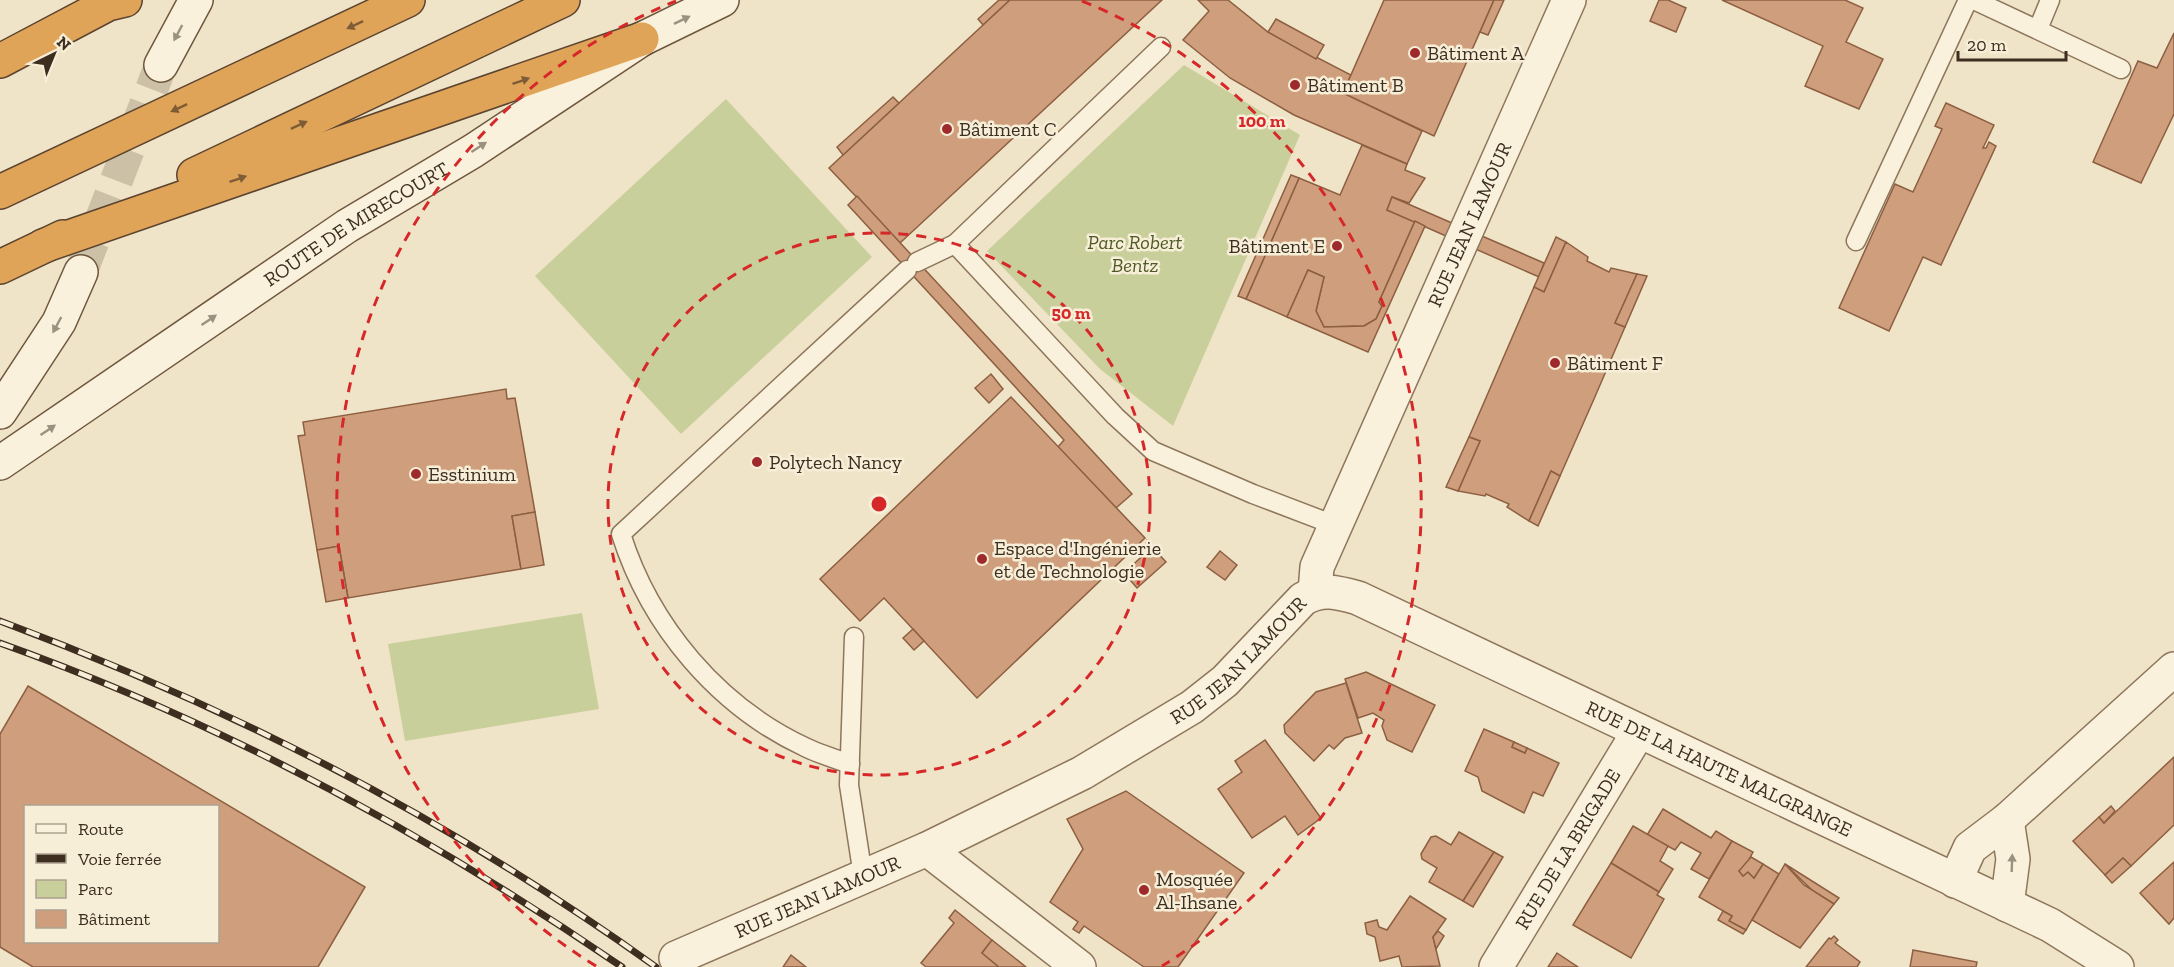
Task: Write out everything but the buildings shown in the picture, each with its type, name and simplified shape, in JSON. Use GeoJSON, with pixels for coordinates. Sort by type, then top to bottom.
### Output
{"type":"FeatureCollection","features":[{"type":"Feature","properties":{"kind":"highway"},"geometry":{"type":"LineString","coordinates":[[0,61],[108,4],[125,0]]}},
{"type":"Feature","properties":{"kind":"highway"},"geometry":{"type":"LineString","coordinates":[[0,192],[408,0]]}},
{"type":"Feature","properties":{"kind":"highway"},"geometry":{"type":"LineString","coordinates":[[0,267],[562,0]]}},
{"type":"Feature","properties":{"kind":"highway"},"geometry":{"type":"LineString","coordinates":[[43,246],[642,39]]}},
{"type":"Feature","properties":{"kind":"street"},"geometry":{"type":"LineString","coordinates":[[161,65],[196,0]]}},
{"type":"Feature","properties":{"kind":"street","name":"ROUTE DE MIRECOURT"},"geometry":{"type":"LineString","coordinates":[[0,463],[347,226],[473,151],[642,39],[722,0]]}},
{"type":"Feature","properties":{"kind":"street","name":"RUE JEAN LAMOUR"},"geometry":{"type":"LineString","coordinates":[[676,958],[927,849],[1082,773],[1192,707],[1241,668],[1303,599],[1315,592],[1317,567],[1569,0]]}},
{"type":"Feature","properties":{"kind":"street"},"geometry":{"type":"LineString","coordinates":[[0,412],[59,322],[81,272]]}},
{"type":"Feature","properties":{"kind":"street","name":"RUE DE LA HAUTE MALGRANGE"},"geometry":{"type":"LineString","coordinates":[[1315,592],[1336,592],[1358,598],[2050,925],[2117,967]]}},
{"type":"Feature","properties":{"kind":"street"},"geometry":{"type":"LineString","coordinates":[[1954,881],[1970,848],[2007,820],[2174,669]]}},
{"type":"Feature","properties":{"kind":"street","name":"RUE DE LA BRIGADE"},"geometry":{"type":"LineString","coordinates":[[1496,967],[1639,731]]}},
{"type":"Feature","properties":{"kind":"street"},"geometry":{"type":"LineString","coordinates":[[2007,820],[2013,859],[2007,905]]}},
{"type":"Feature","properties":{"kind":"street"},"geometry":{"type":"LineString","coordinates":[[927,849],[1079,967]]}},
{"type":"Feature","properties":{"kind":"lane"},"geometry":{"type":"LineString","coordinates":[[1856,241],[1968,0]]}},
{"type":"Feature","properties":{"kind":"lane"},"geometry":{"type":"LineString","coordinates":[[1974,0],[2121,69]]}},
{"type":"Feature","properties":{"kind":"lane"},"geometry":{"type":"LineString","coordinates":[[2038,29],[2050,0]]}},
{"type":"Feature","properties":{"kind":"lane"},"geometry":{"type":"LineString","coordinates":[[850,764],[806,748],[750,714],[708,679],[677,644],[652,603],[629,561],[621,534],[912,266],[955,244],[1161,47]]}},
{"type":"Feature","properties":{"kind":"lane"},"geometry":{"type":"LineString","coordinates":[[955,244],[1114,416],[1153,451],[1253,494],[1337,526]]}},
{"type":"Feature","properties":{"kind":"lane"},"geometry":{"type":"LineString","coordinates":[[854,637],[849,785],[862,876]]}},
{"type":"Feature","properties":{"kind":"green space","name":"Parc Robert Bentz"},"geometry":{"type":"Polygon","coordinates":[[[1184,65],[1300,135],[1173,426],[1100,369],[987,251],[1184,65]]]}},
{"type":"Feature","properties":{"kind":"green space"},"geometry":{"type":"Polygon","coordinates":[[[726,99],[872,257],[681,434],[535,276],[726,99]]]}},
{"type":"Feature","properties":{"kind":"green space"},"geometry":{"type":"Polygon","coordinates":[[[582,613],[599,709],[405,741],[388,644],[582,613]]]}},
{"type":"Feature","properties":{"kind":"tunnel"},"geometry":{"type":"LineString","coordinates":[[81,272],[161,65]]}},
{"type":"Feature","properties":{"kind":"railway"},"geometry":{"type":"LineString","coordinates":[[0,621],[173,691],[340,772],[421,816],[501,864],[656,967]]}},
{"type":"Feature","properties":{"kind":"railway"},"geometry":{"type":"LineString","coordinates":[[0,643],[163,708],[321,785],[474,871],[622,967]]}},
{"type":"Feature","properties":{"kind":"place","name":"Bâtiment A"},"geometry":{"type":"Point","coordinates":[1415,53]}},
{"type":"Feature","properties":{"kind":"place","name":"Bâtiment B"},"geometry":{"type":"Point","coordinates":[1295,85]}},
{"type":"Feature","properties":{"kind":"place","name":"Bâtiment C"},"geometry":{"type":"Point","coordinates":[947,129]}},
{"type":"Feature","properties":{"kind":"place","name":"Bâtiment E"},"geometry":{"type":"Point","coordinates":[1337,246]}},
{"type":"Feature","properties":{"kind":"place","name":"Bâtiment F"},"geometry":{"type":"Point","coordinates":[1555,363]}},
{"type":"Feature","properties":{"kind":"place","name":"Polytech Nancy"},"geometry":{"type":"Point","coordinates":[757,462]}},
{"type":"Feature","properties":{"kind":"place","name":"Esstinium"},"geometry":{"type":"Point","coordinates":[416,474]}},
{"type":"Feature","properties":{"kind":"place","name":"Espace d'Ingénierie et de Technologie"},"geometry":{"type":"Point","coordinates":[982,559]}},
{"type":"Feature","properties":{"kind":"place","name":"Mosquée Al-Ihsane"},"geometry":{"type":"Point","coordinates":[1144,890]}}]}
